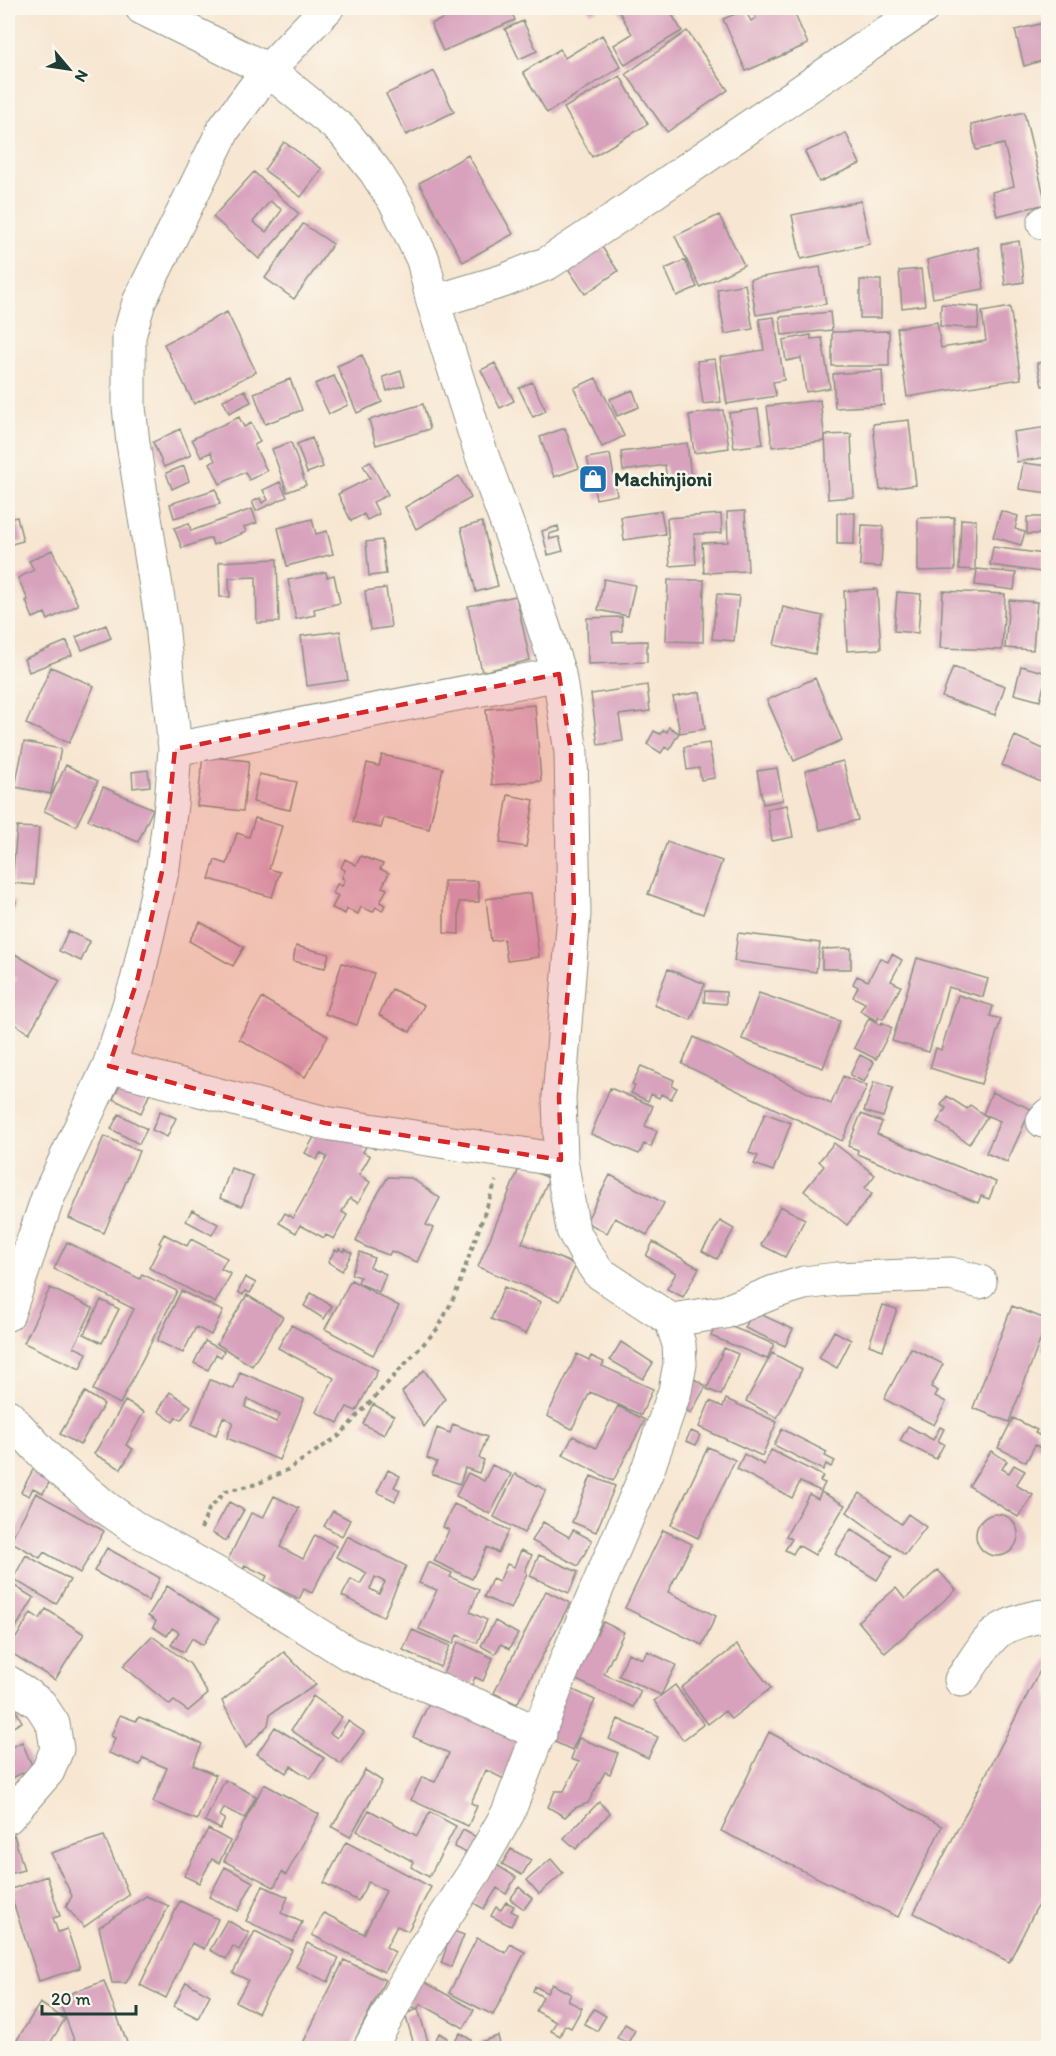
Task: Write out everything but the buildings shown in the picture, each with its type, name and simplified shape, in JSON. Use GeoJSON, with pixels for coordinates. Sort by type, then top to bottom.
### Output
{"type":"FeatureCollection","features":[{"type":"Feature","properties":{"kind":"street"},"geometry":{"type":"LineString","coordinates":[[142,8],[268,70],[343,131],[375,171],[397,205],[423,260],[433,302],[482,453],[559,674],[571,752],[574,914],[559,1098],[561,1160],[573,1230],[598,1272],[671,1320],[679,1344],[680,1364],[675,1391],[648,1469],[568,1656],[508,1813],[475,1871],[425,1947],[370,2049]]}},
{"type":"Feature","properties":{"kind":"street"},"geometry":{"type":"LineString","coordinates":[[8,1314],[48,1197],[109,1066],[137,981],[163,867],[171,805],[175,748],[162,624],[133,443],[129,407],[129,336],[139,302],[224,129],[268,70],[327,8]]}},
{"type":"Feature","properties":{"kind":"street"},"geometry":{"type":"LineString","coordinates":[[433,302],[503,281],[548,263],[922,8]]}},
{"type":"Feature","properties":{"kind":"street"},"geometry":{"type":"LineString","coordinates":[[175,748],[559,674]]}},
{"type":"Feature","properties":{"kind":"street"},"geometry":{"type":"LineString","coordinates":[[109,1066],[325,1123],[561,1160]]}},
{"type":"Feature","properties":{"kind":"street"},"geometry":{"type":"LineString","coordinates":[[671,1320],[725,1312],[774,1292],[804,1283],[951,1274],[980,1282]]}},
{"type":"Feature","properties":{"kind":"street"},"geometry":{"type":"LineString","coordinates":[[8,1416],[50,1461],[105,1507],[138,1530],[250,1592],[349,1654],[481,1707],[540,1734]]}},
{"type":"Feature","properties":{"kind":"street"},"geometry":{"type":"LineString","coordinates":[[961,1680],[980,1652],[999,1631],[1040,1616],[1048,1616]]}},
{"type":"Feature","properties":{"kind":"street"},"geometry":{"type":"LineString","coordinates":[[8,1682],[40,1704],[53,1724],[57,1749],[48,1771],[8,1816]]}},
{"type":"Feature","properties":{"kind":"path"},"geometry":{"type":"LineString","coordinates":[[195,1562],[201,1528],[209,1509],[226,1491],[257,1484],[286,1470],[339,1436],[439,1327],[456,1293],[507,1152]]}},
{"type":"Feature","properties":{"kind":"highlighted area"},"geometry":{"type":"Polygon","coordinates":[[[559,674],[571,752],[574,914],[559,1097],[561,1160],[325,1123],[109,1066],[137,981],[163,867],[175,749],[559,674]]]}},
{"type":"Feature","properties":{"kind":"place","name":"Machinjioni"},"geometry":{"type":"Point","coordinates":[593,479]}}]}
